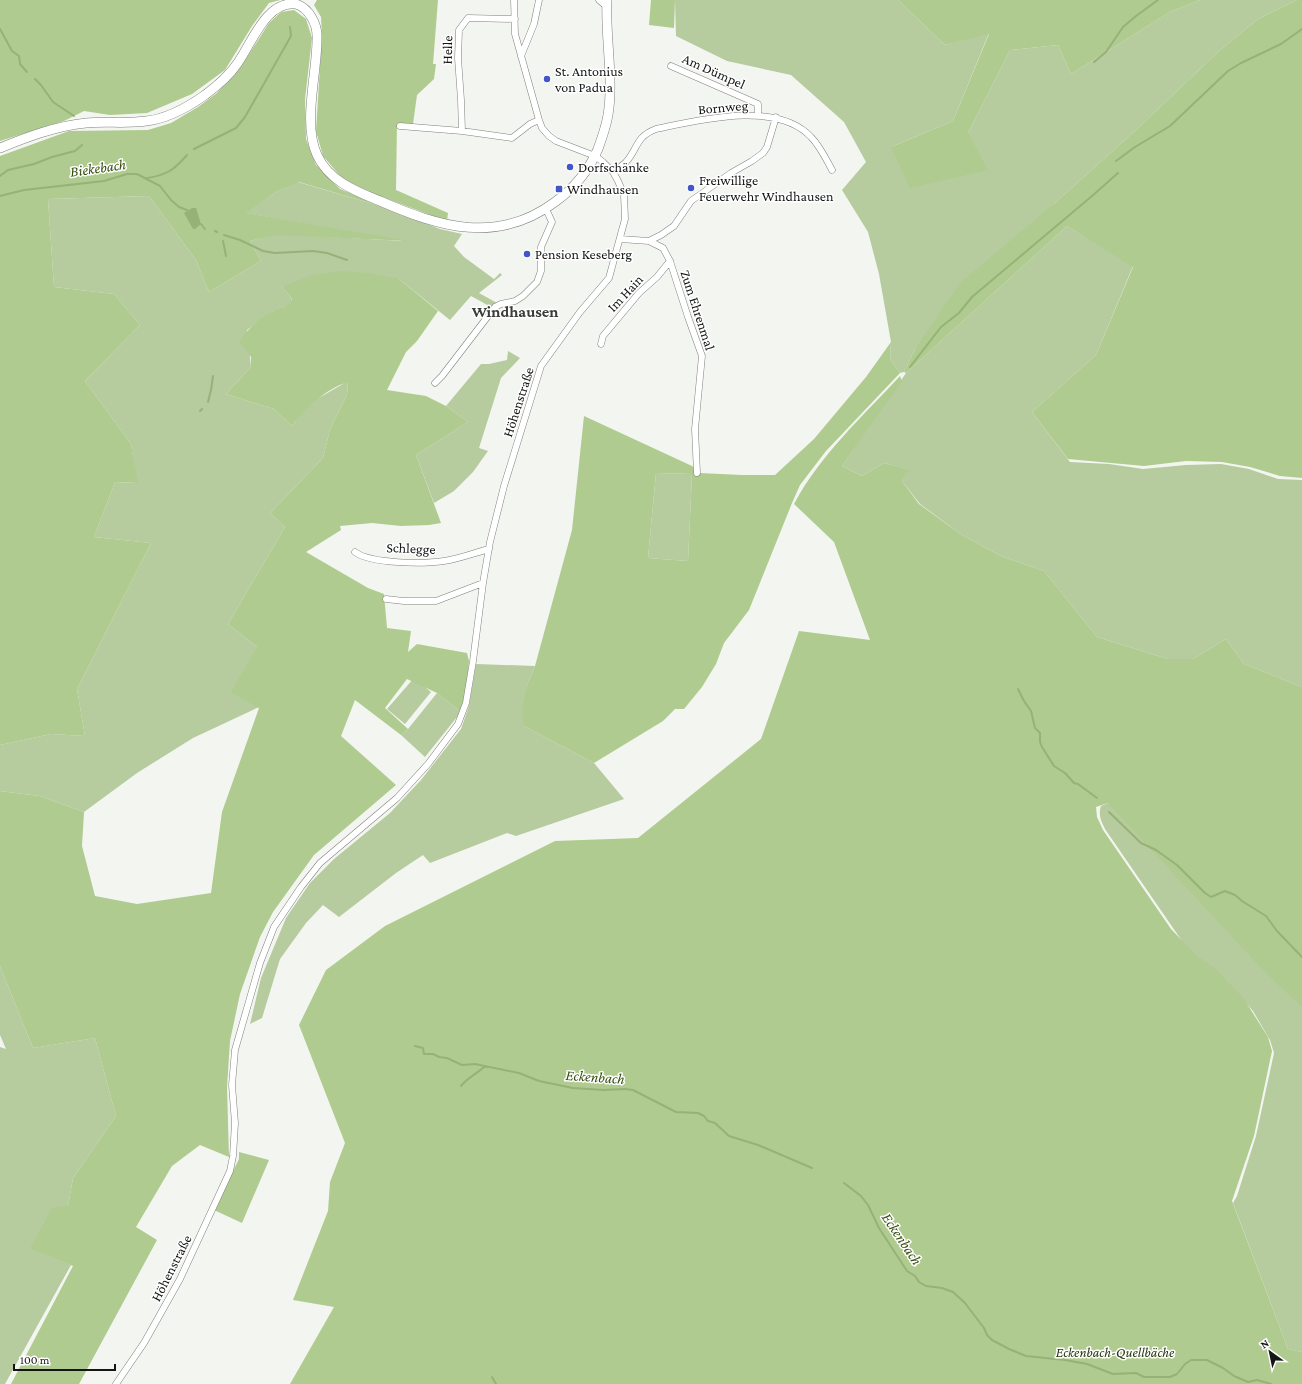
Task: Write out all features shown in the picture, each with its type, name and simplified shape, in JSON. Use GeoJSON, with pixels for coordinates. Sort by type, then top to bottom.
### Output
{"type":"FeatureCollection","features":[{"type":"Feature","properties":{"kind":"main road"},"geometry":{"type":"LineString","coordinates":[[0,148],[64,126],[86,123],[149,121],[174,114],[204,95],[228,75],[237,64],[263,20],[270,12],[282,5],[296,4],[302,7],[310,15],[317,35],[311,109],[313,144],[322,163],[336,180],[394,208],[423,219],[452,226],[471,229],[502,226],[520,222],[546,209],[574,186],[595,156],[605,130],[608,115],[609,96],[604,2]]}},
{"type":"Feature","properties":{"kind":"street","name":"Höhenstraße"},"geometry":{"type":"LineString","coordinates":[[116,1384],[144,1343],[180,1279],[230,1170],[233,1156],[235,1123],[232,1085],[235,1050],[260,964],[274,927],[301,887],[320,863],[397,798],[428,764],[458,724],[466,703],[489,549],[504,486],[542,366],[580,312],[609,278],[625,219],[624,195],[613,172],[604,162],[595,156],[556,141],[542,128],[515,34],[514,0]]}},
{"type":"Feature","properties":{"kind":"street"},"geometry":{"type":"LineString","coordinates":[[521,56],[534,24],[539,0]]}},
{"type":"Feature","properties":{"kind":"street","name":"Helle"},"geometry":{"type":"LineString","coordinates":[[462,131],[458,58],[459,30],[468,18],[515,19]]}},
{"type":"Feature","properties":{"kind":"street","name":"Am Dümpel"},"geometry":{"type":"LineString","coordinates":[[671,66],[758,104],[758,116]]}},
{"type":"Feature","properties":{"kind":"street","name":"Bornweg"},"geometry":{"type":"LineString","coordinates":[[613,172],[626,162],[638,143],[647,133],[651,131],[717,117],[758,116],[776,117],[797,125],[811,136],[832,170]]}},
{"type":"Feature","properties":{"kind":"street"},"geometry":{"type":"LineString","coordinates":[[620,239],[649,241],[674,226],[691,201],[763,153],[767,146],[776,117]]}},
{"type":"Feature","properties":{"kind":"street"},"geometry":{"type":"LineString","coordinates":[[400,126],[462,131],[512,138],[530,124],[539,120]]}},
{"type":"Feature","properties":{"kind":"street"},"geometry":{"type":"LineString","coordinates":[[435,383],[495,307],[515,301],[523,296],[537,282],[540,271],[541,248],[552,222],[546,209]]}},
{"type":"Feature","properties":{"kind":"street","name":"Zum Ehrenmal"},"geometry":{"type":"LineString","coordinates":[[649,241],[663,248],[670,261],[702,356],[695,429],[697,473]]}},
{"type":"Feature","properties":{"kind":"street","name":"Im Hain"},"geometry":{"type":"LineString","coordinates":[[601,344],[603,336],[639,293],[657,278],[670,261]]}},
{"type":"Feature","properties":{"kind":"street","name":"Schlegge"},"geometry":{"type":"LineString","coordinates":[[355,552],[361,557],[387,561],[420,563],[444,561],[489,549]]}},
{"type":"Feature","properties":{"kind":"street"},"geometry":{"type":"LineString","coordinates":[[386,599],[404,601],[436,601],[483,583]]}},
{"type":"Feature","properties":{"kind":"shaded area"},"geometry":{"type":"Polygon","coordinates":[[[675,0],[898,0],[945,45],[989,33],[953,121],[891,147],[968,133],[1010,50],[1058,45],[1071,74],[1170,12],[1200,0],[1297,0],[1258,19],[1218,52],[1136,130],[1055,203],[915,349],[904,372],[900,373],[890,359],[891,342],[879,274],[868,232],[842,190],[866,162],[844,122],[791,75],[727,61],[676,36],[675,0]]]}},
{"type":"Feature","properties":{"kind":"shaded area"},"geometry":{"type":"Polygon","coordinates":[[[298,182],[380,206],[440,229],[462,234],[454,246],[464,257],[494,279],[500,273],[502,275],[479,293],[497,303],[491,307],[471,296],[450,320],[399,279],[282,287],[290,296],[292,301],[289,305],[273,311],[247,330],[251,367],[226,394],[274,409],[292,426],[303,411],[317,399],[348,381],[347,395],[330,429],[323,458],[270,513],[285,527],[228,624],[257,647],[259,707],[193,738],[137,773],[84,812],[40,796],[0,791],[0,745],[51,734],[85,736],[77,689],[151,543],[94,537],[115,482],[137,483],[131,444],[85,381],[140,325],[114,294],[54,287],[48,199],[149,196],[196,260],[209,292],[261,261],[250,241],[276,234],[404,241],[245,213],[276,192],[298,182]]]}},
{"type":"Feature","properties":{"kind":"shaded area"},"geometry":{"type":"Polygon","coordinates":[[[192,208],[196,208],[201,224],[195,229],[193,229],[184,213],[192,208]]]}},
{"type":"Feature","properties":{"kind":"shaded area"},"geometry":{"type":"Polygon","coordinates":[[[1067,226],[1133,266],[1096,355],[1032,412],[1070,462],[1109,464],[1143,469],[1186,465],[1221,464],[1249,469],[1278,479],[1302,480],[1302,687],[1244,664],[1226,639],[1193,659],[1168,659],[1097,637],[1044,571],[1001,556],[962,535],[920,504],[902,481],[908,469],[884,463],[862,476],[842,466],[906,373],[1067,226]]]}},
{"type":"Feature","properties":{"kind":"shaded area"},"geometry":{"type":"Polygon","coordinates":[[[508,351],[520,358],[501,378],[479,448],[488,451],[473,472],[454,491],[434,503],[416,455],[468,422],[446,406],[481,364],[489,364],[507,360],[508,351]]]}},
{"type":"Feature","properties":{"kind":"shaded area"},"geometry":{"type":"Polygon","coordinates":[[[656,473],[692,474],[688,561],[648,558],[656,473]]]}},
{"type":"Feature","properties":{"kind":"shaded area"},"geometry":{"type":"Polygon","coordinates":[[[476,664],[535,666],[527,685],[524,726],[594,763],[624,799],[516,836],[507,833],[430,863],[423,855],[396,873],[339,917],[323,905],[306,923],[280,959],[262,1018],[250,1024],[261,978],[286,918],[310,883],[334,859],[390,813],[421,780],[461,729],[469,706],[476,664]]]}},
{"type":"Feature","properties":{"kind":"shaded area"},"geometry":{"type":"Polygon","coordinates":[[[414,678],[431,692],[405,724],[387,709],[414,678]]]}},
{"type":"Feature","properties":{"kind":"shaded area"},"geometry":{"type":"Polygon","coordinates":[[[437,693],[461,712],[425,757],[401,735],[408,729],[437,693]]]}},
{"type":"Feature","properties":{"kind":"shaded area"},"geometry":{"type":"Polygon","coordinates":[[[1108,803],[1302,937],[1302,1352],[1288,1349],[1233,1203],[1237,1196],[1256,1136],[1274,1053],[1270,1040],[1253,1011],[1226,980],[1192,953],[1182,941],[1105,829],[1101,821],[1100,812],[1101,806],[1108,803]]]}},
{"type":"Feature","properties":{"kind":"shaded area"},"geometry":{"type":"Polygon","coordinates":[[[0,966],[33,1048],[95,1038],[116,1116],[73,1178],[68,1206],[31,1249],[71,1265],[5,1384],[0,1384],[0,1047],[6,1049],[0,1035],[0,966]]]}},
{"type":"Feature","properties":{"kind":"green space"},"geometry":{"type":"Polygon","coordinates":[[[0,0],[280,0],[269,3],[252,26],[225,70],[192,94],[147,113],[110,115],[84,111],[64,121],[0,141],[0,0]]]}},
{"type":"Feature","properties":{"kind":"green space"},"geometry":{"type":"Polygon","coordinates":[[[317,0],[438,0],[433,64],[436,64],[434,79],[417,95],[413,124],[397,123],[396,190],[448,213],[447,221],[363,190],[341,177],[323,156],[316,131],[322,35],[321,17],[314,5],[317,0]]]}},
{"type":"Feature","properties":{"kind":"green space"},"geometry":{"type":"Polygon","coordinates":[[[651,0],[675,0],[674,28],[649,25],[651,0]]]}},
{"type":"Feature","properties":{"kind":"green space"},"geometry":{"type":"Polygon","coordinates":[[[898,0],[1200,0],[1170,12],[1071,74],[1058,45],[1010,50],[968,133],[988,170],[910,188],[891,147],[953,121],[989,34],[945,45],[898,0]]]}},
{"type":"Feature","properties":{"kind":"green space"},"geometry":{"type":"Polygon","coordinates":[[[1297,0],[1302,0],[1302,478],[1280,476],[1250,467],[1222,462],[1186,461],[1144,466],[1068,459],[1032,412],[1096,355],[1133,267],[1067,226],[906,373],[904,372],[915,349],[960,283],[1055,203],[1136,130],[1218,52],[1258,19],[1297,0]]]}},
{"type":"Feature","properties":{"kind":"green space"},"geometry":{"type":"Polygon","coordinates":[[[294,10],[306,19],[312,38],[305,99],[306,139],[316,165],[340,189],[380,206],[299,182],[276,192],[246,213],[409,241],[276,235],[250,241],[261,261],[209,292],[196,260],[149,196],[48,199],[54,287],[114,294],[140,325],[85,381],[131,444],[138,483],[115,482],[94,537],[151,543],[77,689],[85,736],[51,734],[0,745],[0,156],[69,131],[148,130],[171,123],[198,107],[217,93],[244,62],[269,23],[281,12],[294,10]]]}},
{"type":"Feature","properties":{"kind":"green space"},"geometry":{"type":"Polygon","coordinates":[[[342,271],[367,273],[399,279],[438,311],[417,341],[406,352],[387,390],[426,396],[446,406],[468,422],[416,455],[441,523],[401,526],[372,523],[340,526],[341,530],[306,552],[368,588],[384,594],[387,628],[411,631],[408,652],[417,644],[467,653],[469,661],[466,702],[461,712],[437,693],[407,679],[385,708],[408,729],[401,735],[355,700],[341,736],[396,785],[314,855],[273,912],[260,937],[240,994],[230,1041],[227,1087],[229,1157],[200,1145],[172,1166],[136,1227],[157,1240],[79,1384],[11,1384],[73,1266],[30,1249],[52,1208],[68,1206],[73,1178],[116,1116],[95,1038],[33,1048],[0,966],[0,791],[40,796],[84,812],[82,846],[95,896],[137,904],[211,893],[222,812],[259,708],[231,692],[257,647],[228,624],[285,527],[270,513],[323,458],[330,429],[347,395],[348,382],[324,394],[304,412],[292,426],[274,409],[226,394],[251,367],[251,357],[239,342],[242,337],[258,321],[273,311],[286,306],[292,300],[282,287],[312,275],[342,271]]]}},
{"type":"Feature","properties":{"kind":"green space"},"geometry":{"type":"Polygon","coordinates":[[[891,342],[890,359],[900,373],[826,451],[800,485],[749,610],[724,643],[716,664],[702,687],[684,709],[675,709],[663,721],[594,763],[524,726],[522,711],[527,685],[535,666],[572,530],[584,416],[692,466],[699,473],[775,475],[814,439],[866,377],[891,342]],[[656,473],[648,558],[688,561],[692,474],[656,473]]]}},
{"type":"Feature","properties":{"kind":"green space","name":"Eckenbach-Quellbäche"},"geometry":{"type":"Polygon","coordinates":[[[900,376],[902,381],[842,466],[862,476],[884,463],[909,469],[902,481],[919,504],[962,535],[1001,556],[1044,571],[1097,637],[1168,659],[1193,659],[1226,639],[1244,664],[1302,687],[1302,1007],[1264,971],[1108,803],[1096,807],[1097,817],[1103,830],[1171,929],[1196,955],[1219,972],[1244,999],[1268,1037],[1272,1051],[1254,1136],[1232,1201],[1288,1349],[1302,1352],[1302,1384],[290,1384],[334,1307],[293,1300],[328,1211],[330,1182],[345,1143],[299,1025],[326,970],[385,926],[555,841],[638,838],[761,739],[799,631],[870,640],[834,542],[794,504],[816,469],[829,453],[900,376]]]}},
{"type":"Feature","properties":{"kind":"green space"},"geometry":{"type":"Polygon","coordinates":[[[239,1152],[269,1160],[242,1223],[214,1210],[239,1159],[239,1152]]]}},
{"type":"Feature","properties":{"kind":"waterway"},"geometry":{"type":"LineString","coordinates":[[1094,62],[1106,52],[1123,27],[1158,0]]}},
{"type":"Feature","properties":{"kind":"waterway"},"geometry":{"type":"LineString","coordinates":[[194,149],[236,128],[245,117],[291,36],[290,27]]}},
{"type":"Feature","properties":{"kind":"waterway"},"geometry":{"type":"LineString","coordinates":[[0,29],[12,51],[19,56],[20,64],[27,72]]}},
{"type":"Feature","properties":{"kind":"waterway"},"geometry":{"type":"LineString","coordinates":[[1116,161],[1135,147],[1170,126],[1228,71],[1241,63],[1281,44],[1302,29]]}},
{"type":"Feature","properties":{"kind":"waterway"},"geometry":{"type":"LineString","coordinates":[[35,79],[53,102],[74,116]]}},
{"type":"Feature","properties":{"kind":"waterway"},"geometry":{"type":"LineString","coordinates":[[0,176],[8,170],[34,164],[52,157],[75,151],[82,145]]}},
{"type":"Feature","properties":{"kind":"waterway"},"geometry":{"type":"LineString","coordinates":[[147,178],[170,171],[187,155]]}},
{"type":"Feature","properties":{"kind":"waterway"},"geometry":{"type":"LineString","coordinates":[[910,367],[941,327],[959,313],[972,297],[1118,173]]}},
{"type":"Feature","properties":{"kind":"waterway","name":"Biekebach"},"geometry":{"type":"LineString","coordinates":[[0,196],[24,190],[104,181],[127,174],[137,174],[160,186],[171,200],[179,207],[187,210]]}},
{"type":"Feature","properties":{"kind":"waterway","name":"Biekebach"},"geometry":{"type":"LineString","coordinates":[[201,224],[205,229]]}},
{"type":"Feature","properties":{"kind":"waterway","name":"Biekebach"},"geometry":{"type":"LineString","coordinates":[[224,235],[240,240],[263,251],[275,253],[313,251],[327,253],[347,260]]}},
{"type":"Feature","properties":{"kind":"waterway"},"geometry":{"type":"LineString","coordinates":[[223,241],[226,256]]}},
{"type":"Feature","properties":{"kind":"waterway"},"geometry":{"type":"LineString","coordinates":[[208,402],[213,376]]}},
{"type":"Feature","properties":{"kind":"waterway"},"geometry":{"type":"LineString","coordinates":[[1018,689],[1031,711],[1035,728],[1040,733],[1040,742],[1042,747],[1054,766],[1065,773],[1074,783],[1078,784],[1097,798]]}},
{"type":"Feature","properties":{"kind":"waterway"},"geometry":{"type":"LineString","coordinates":[[1109,812],[1141,843],[1156,850],[1177,865],[1211,897],[1225,891],[1235,895],[1266,916],[1277,931],[1302,957]]}},
{"type":"Feature","properties":{"kind":"waterway","name":"Eckenbach"},"geometry":{"type":"LineString","coordinates":[[415,1046],[423,1048],[424,1054],[433,1054],[439,1057],[447,1058],[462,1065],[475,1064],[519,1073],[539,1081],[573,1088],[633,1090],[676,1112],[698,1113],[704,1116],[708,1121],[715,1123],[729,1136],[758,1145],[812,1168]]}},
{"type":"Feature","properties":{"kind":"waterway"},"geometry":{"type":"LineString","coordinates":[[461,1086],[485,1066]]}},
{"type":"Feature","properties":{"kind":"waterway","name":"Eckenbach"},"geometry":{"type":"LineString","coordinates":[[844,1183],[861,1196],[868,1205],[879,1228],[907,1271],[926,1286],[942,1288],[953,1292],[965,1303],[984,1328],[987,1335],[992,1340],[1009,1349],[1026,1356],[1065,1360],[1087,1364],[1113,1374],[1136,1373],[1144,1377],[1170,1377],[1177,1374],[1185,1364],[1191,1360],[1207,1360],[1223,1368],[1234,1376],[1248,1382],[1257,1380],[1271,1384]]}},
{"type":"Feature","properties":{"kind":"waterway"},"geometry":{"type":"LineString","coordinates":[[492,1377],[496,1384]]}},
{"type":"Feature","properties":{"kind":"place","name":"St. Antonius von Padua"},"geometry":{"type":"Point","coordinates":[547,79]}},
{"type":"Feature","properties":{"kind":"place","name":"Dorfschänke"},"geometry":{"type":"Point","coordinates":[570,167]}},
{"type":"Feature","properties":{"kind":"place","name":"Freiwillige Feuerwehr Windhausen"},"geometry":{"type":"Point","coordinates":[691,188]}},
{"type":"Feature","properties":{"kind":"place","name":"Windhausen"},"geometry":{"type":"Point","coordinates":[559,189]}},
{"type":"Feature","properties":{"kind":"place","name":"Pension Keseberg"},"geometry":{"type":"Point","coordinates":[527,254]}},
{"type":"Feature","properties":{"kind":"district","name":"Windhausen"},"geometry":{"type":"Point","coordinates":[515,311]}}]}
